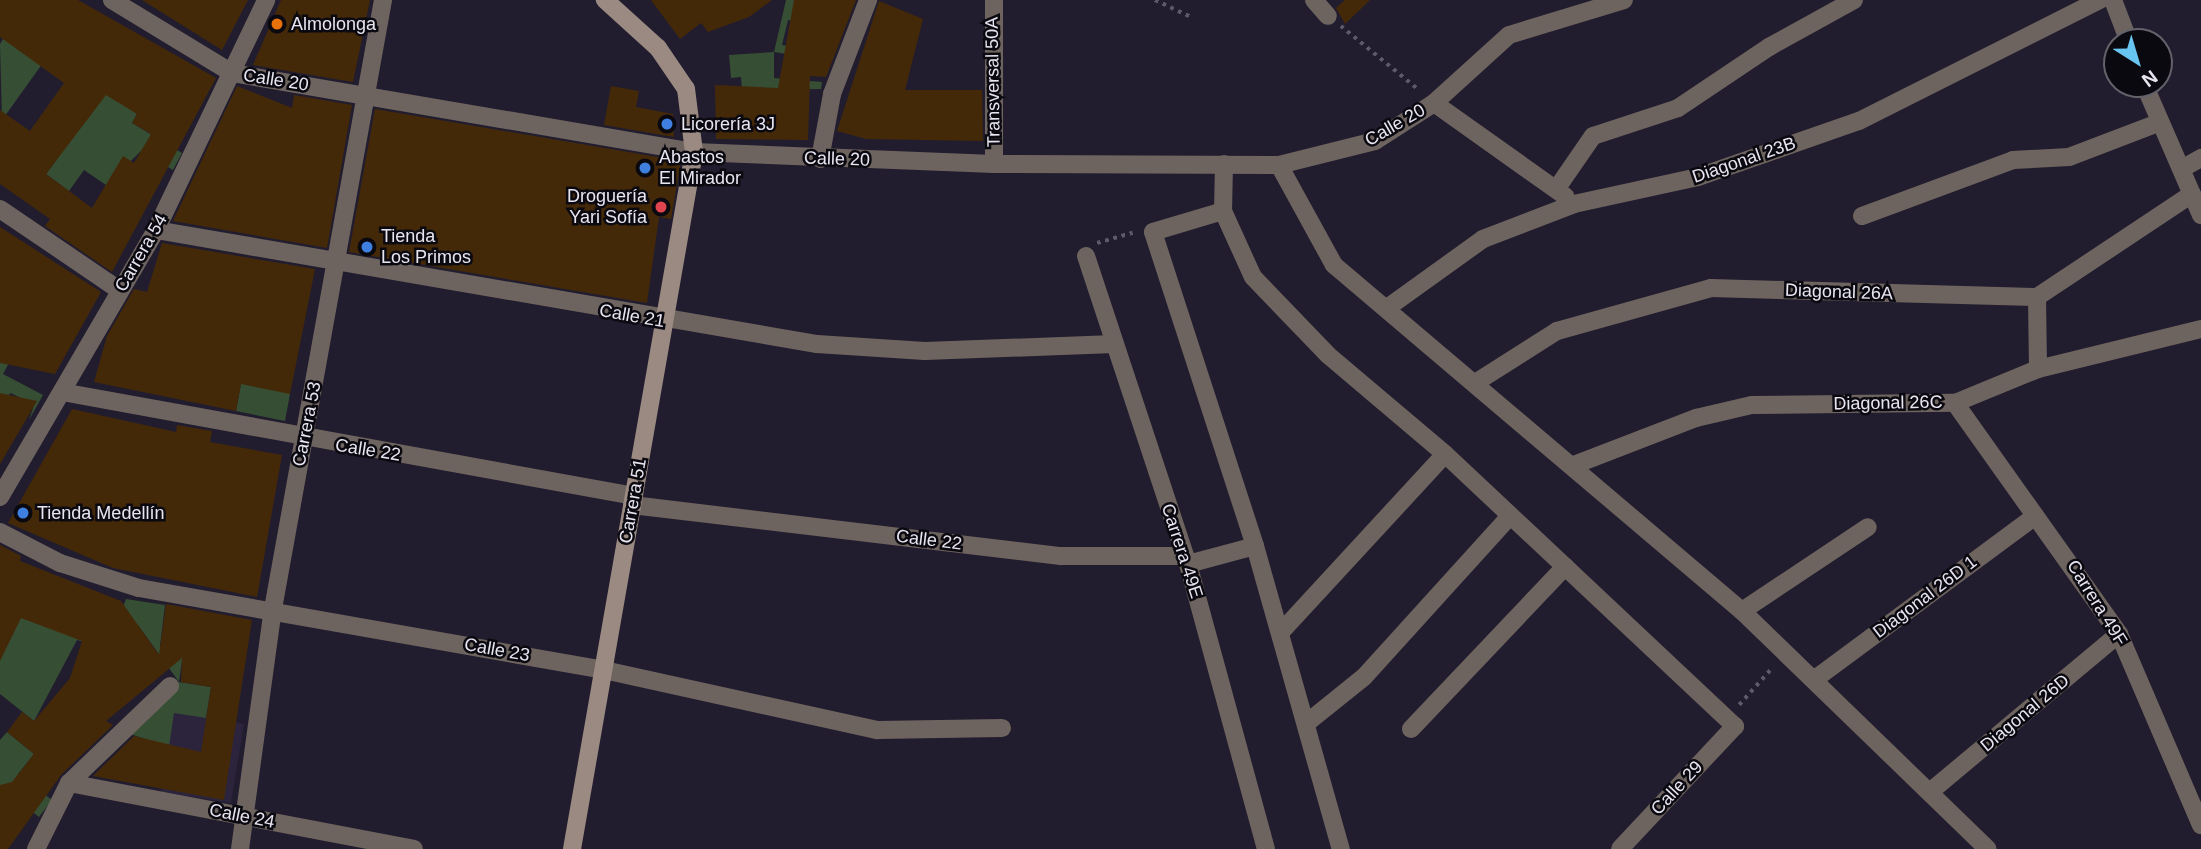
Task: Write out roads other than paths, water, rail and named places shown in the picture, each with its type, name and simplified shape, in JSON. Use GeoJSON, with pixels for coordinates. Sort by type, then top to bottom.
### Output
{"type":"FeatureCollection","features":[{"type":"Feature","properties":{"kind":"street"},"geometry":{"type":"LineString","coordinates":[[112,0],[232,73]]}},
{"type":"Feature","properties":{"kind":"street","name":"Carrera 54"},"geometry":{"type":"LineString","coordinates":[[0,497],[156,230],[266,0]]}},
{"type":"Feature","properties":{"kind":"street","name":"Carrera 53"},"geometry":{"type":"LineString","coordinates":[[240,849],[273,609],[383,0]]}},
{"type":"Feature","properties":{"kind":"street","name":"Carrera 51"},"geometry":{"type":"LineString","coordinates":[[572,849],[694,152],[687,89],[658,48],[605,0]]}},
{"type":"Feature","properties":{"kind":"street"},"geometry":{"type":"LineString","coordinates":[[820,159],[832,94],[868,0]]}},
{"type":"Feature","properties":{"kind":"street","name":"Transversal 50A"},"geometry":{"type":"LineString","coordinates":[[993,0],[994,164]]}},
{"type":"Feature","properties":{"kind":"street"},"geometry":{"type":"LineString","coordinates":[[1314,0],[1328,16]]}},
{"type":"Feature","properties":{"kind":"street","name":"Calle 20"},"geometry":{"type":"LineString","coordinates":[[232,73],[694,152],[994,164],[1279,164],[1375,141],[1434,103],[1509,35],[1624,0]]}},
{"type":"Feature","properties":{"kind":"street"},"geometry":{"type":"LineString","coordinates":[[1557,188],[1593,136],[1687,103],[1742,63],[1854,0]]}},
{"type":"Feature","properties":{"kind":"street","name":"Diagonal 23B"},"geometry":{"type":"LineString","coordinates":[[1387,308],[1483,239],[1574,204],[1698,177],[1859,121],[2100,0]]}},
{"type":"Feature","properties":{"kind":"street"},"geometry":{"type":"LineString","coordinates":[[2113,0],[2124,28]]}},
{"type":"Feature","properties":{"kind":"street"},"geometry":{"type":"LineString","coordinates":[[2149,98],[2158,123],[2183,168],[2201,215]]}},
{"type":"Feature","properties":{"kind":"street"},"geometry":{"type":"LineString","coordinates":[[1434,103],[1557,188],[1574,204]]}},
{"type":"Feature","properties":{"kind":"street"},"geometry":{"type":"LineString","coordinates":[[1861,216],[2013,160],[2069,157],[2158,123]]}},
{"type":"Feature","properties":{"kind":"street"},"geometry":{"type":"LineString","coordinates":[[2183,168],[2201,158]]}},
{"type":"Feature","properties":{"kind":"street"},"geometry":{"type":"LineString","coordinates":[[1224,164],[1223,211],[1253,277],[1328,355],[1445,454],[1565,568],[1411,729]]}},
{"type":"Feature","properties":{"kind":"street"},"geometry":{"type":"LineString","coordinates":[[1279,164],[1334,265],[1574,464],[1742,611],[1988,849]]}},
{"type":"Feature","properties":{"kind":"street"},"geometry":{"type":"LineString","coordinates":[[2038,369],[2037,297],[2192,194]]}},
{"type":"Feature","properties":{"kind":"street"},"geometry":{"type":"LineString","coordinates":[[0,209],[119,290]]}},
{"type":"Feature","properties":{"kind":"street"},"geometry":{"type":"LineString","coordinates":[[1223,211],[1153,232],[1255,546],[1308,723],[1340,849]]}},
{"type":"Feature","properties":{"kind":"street","name":"Calle 21"},"geometry":{"type":"LineString","coordinates":[[156,230],[337,265],[665,322],[817,344],[926,351],[1114,344]]}},
{"type":"Feature","properties":{"kind":"street","name":"Carrera 49E"},"geometry":{"type":"LineString","coordinates":[[1086,256],[1186,560],[1266,849]]}},
{"type":"Feature","properties":{"kind":"street","name":"Diagonal 26A"},"geometry":{"type":"LineString","coordinates":[[1475,383],[1557,331],[1711,288],[2037,297]]}},
{"type":"Feature","properties":{"kind":"street","name":"Diagonal 26C"},"geometry":{"type":"LineString","coordinates":[[1574,464],[1696,418],[1752,405],[1955,403],[2038,369],[2201,329]]}},
{"type":"Feature","properties":{"kind":"street","name":"Calle 22"},"geometry":{"type":"LineString","coordinates":[[62,392],[633,500],[1061,556],[1186,560],[1255,546]]}},
{"type":"Feature","properties":{"kind":"street","name":"Carrera 49F"},"geometry":{"type":"LineString","coordinates":[[1955,403],[2119,634],[2201,825]]}},
{"type":"Feature","properties":{"kind":"street"},"geometry":{"type":"LineString","coordinates":[[1280,633],[1445,454]]}},
{"type":"Feature","properties":{"kind":"street"},"geometry":{"type":"LineString","coordinates":[[1308,723],[1364,677],[1510,516]]}},
{"type":"Feature","properties":{"kind":"street","name":"Diagonal 26D 1"},"geometry":{"type":"LineString","coordinates":[[1815,679],[2035,516]]}},
{"type":"Feature","properties":{"kind":"street"},"geometry":{"type":"LineString","coordinates":[[1742,611],[1868,527]]}},
{"type":"Feature","properties":{"kind":"street","name":"Calle 23"},"geometry":{"type":"LineString","coordinates":[[0,533],[108,580],[604,670],[877,730],[1002,728]]}},
{"type":"Feature","properties":{"kind":"street","name":"Calle 29"},"geometry":{"type":"LineString","coordinates":[[1565,568],[1735,726],[1620,849]]}},
{"type":"Feature","properties":{"kind":"street","name":"Diagonal 26D"},"geometry":{"type":"LineString","coordinates":[[1931,791],[2119,634]]}},
{"type":"Feature","properties":{"kind":"street"},"geometry":{"type":"LineString","coordinates":[[36,849],[69,783],[170,686]]}},
{"type":"Feature","properties":{"kind":"street","name":"Calle 24"},"geometry":{"type":"LineString","coordinates":[[69,783],[414,849]]}},
{"type":"Feature","properties":{"kind":"place","name":"Almolonga"},"geometry":{"type":"Point","coordinates":[277,24]}},
{"type":"Feature","properties":{"kind":"place","name":"Licorería 3J"},"geometry":{"type":"Point","coordinates":[667,124]}},
{"type":"Feature","properties":{"kind":"place","name":"Abastos El Mirador"},"geometry":{"type":"Point","coordinates":[645,168]}},
{"type":"Feature","properties":{"kind":"place","name":"Droguería Yari Sofía"},"geometry":{"type":"Point","coordinates":[661,207]}},
{"type":"Feature","properties":{"kind":"place","name":"Tienda Los Primos"},"geometry":{"type":"Point","coordinates":[367,247]}},
{"type":"Feature","properties":{"kind":"place","name":"Tienda Medellín"},"geometry":{"type":"Point","coordinates":[23,513]}}]}
